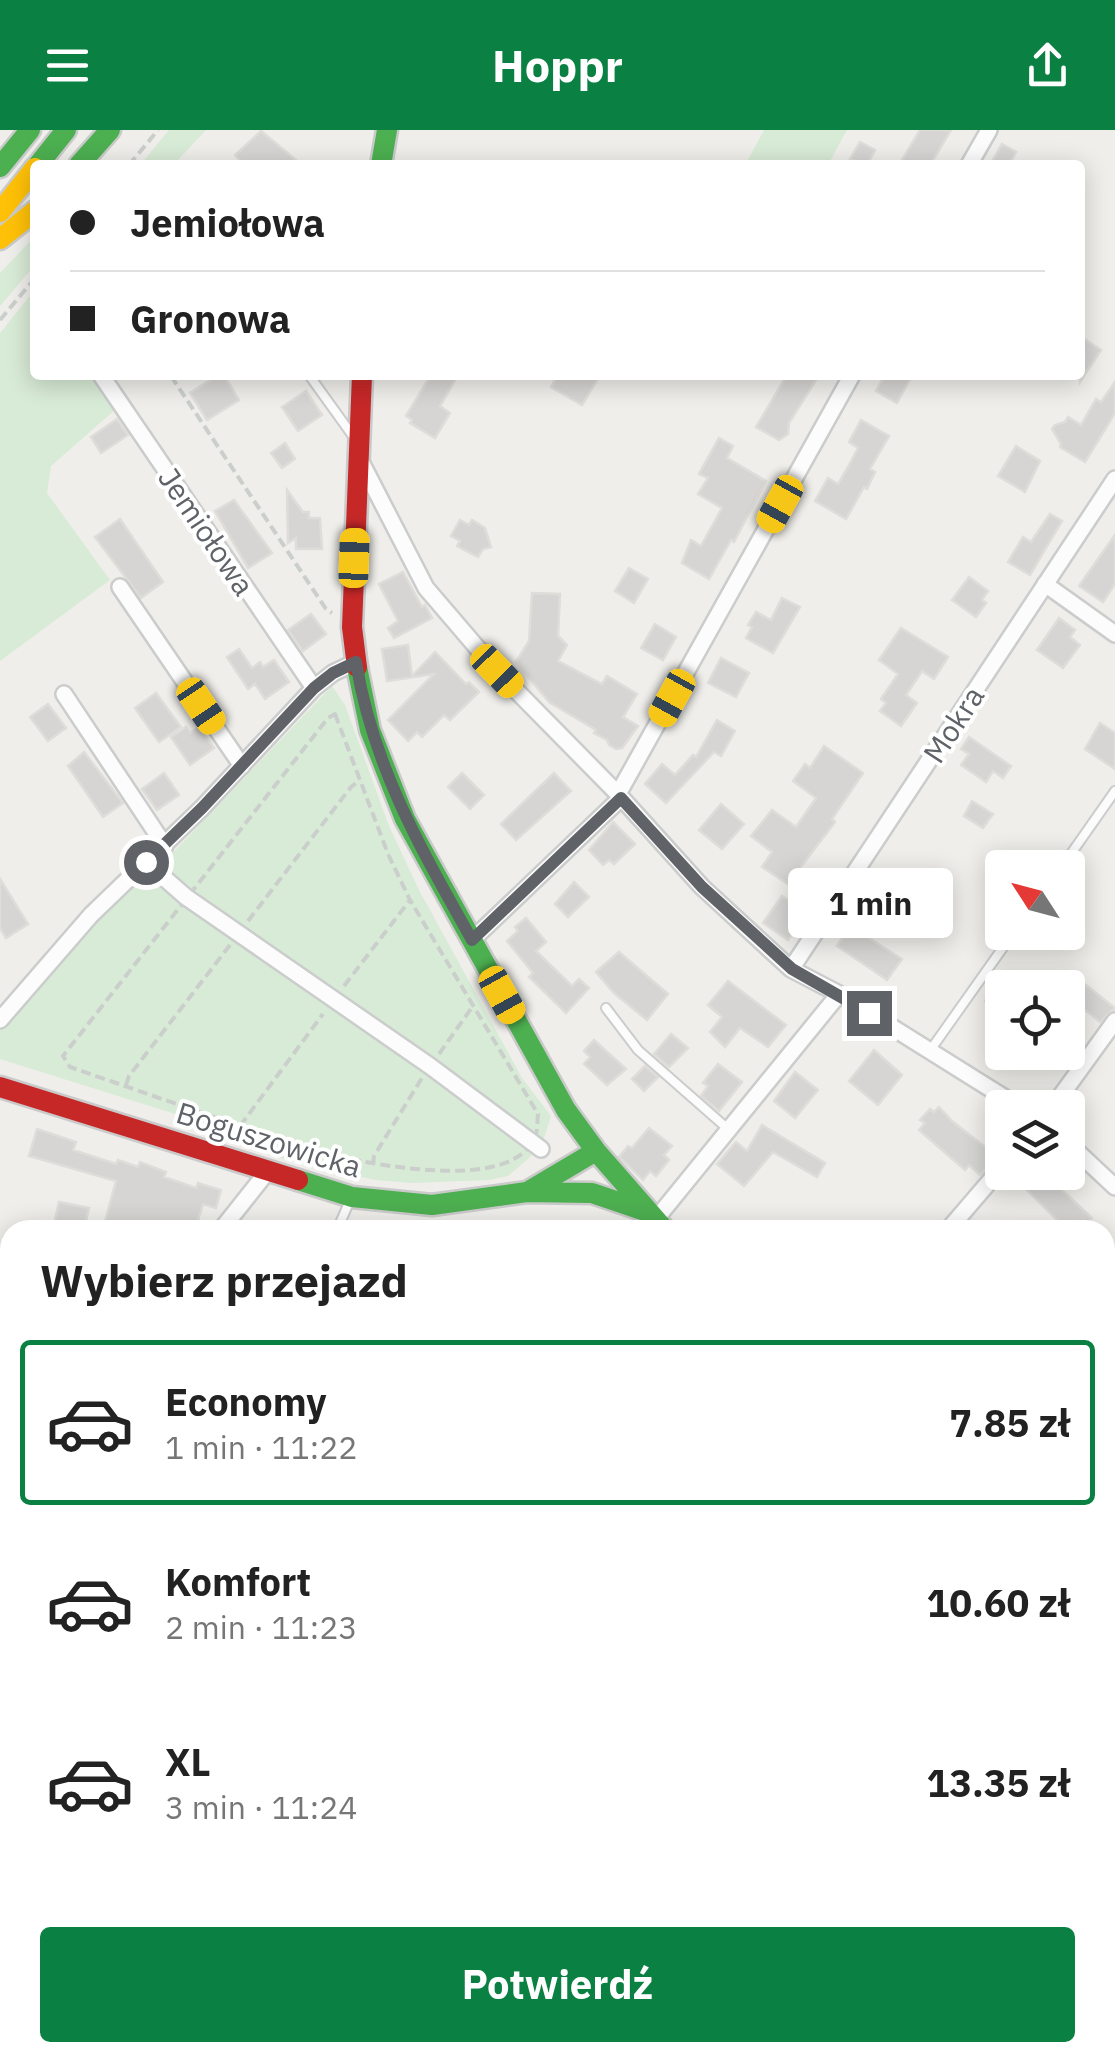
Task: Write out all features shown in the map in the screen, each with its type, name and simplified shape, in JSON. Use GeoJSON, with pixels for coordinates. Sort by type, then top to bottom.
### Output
{"type":"FeatureCollection","features":[{"type":"Feature","properties":{"kind":"street"},"geometry":{"type":"LineString","coordinates":[[0,167],[30,130]]}},
{"type":"Feature","properties":{"kind":"street"},"geometry":{"type":"LineString","coordinates":[[42,160],[66,130]]}},
{"type":"Feature","properties":{"kind":"street"},"geometry":{"type":"LineString","coordinates":[[83,160],[110,130]]}},
{"type":"Feature","properties":{"kind":"street"},"geometry":{"type":"LineString","coordinates":[[383,160],[387,130]]}},
{"type":"Feature","properties":{"kind":"street"},"geometry":{"type":"LineString","coordinates":[[972,160],[988,130]]}},
{"type":"Feature","properties":{"kind":"street"},"geometry":{"type":"LineString","coordinates":[[0,212],[30,174]]}},
{"type":"Feature","properties":{"kind":"street"},"geometry":{"type":"LineString","coordinates":[[0,239],[30,214]]}},
{"type":"Feature","properties":{"kind":"street","name":"Jemiołowa"},"geometry":{"type":"LineString","coordinates":[[103,380],[314,688]]}},
{"type":"Feature","properties":{"kind":"street"},"geometry":{"type":"LineString","coordinates":[[362,380],[352,628],[370,730],[388,782],[558,1097],[602,1158],[656,1220]]}},
{"type":"Feature","properties":{"kind":"street"},"geometry":{"type":"LineString","coordinates":[[472,940],[620,796],[849,380]]}},
{"type":"Feature","properties":{"kind":"street"},"geometry":{"type":"LineString","coordinates":[[358,449],[426,588],[497,671],[620,796],[702,887],[792,969],[840,994],[992,1090]]}},
{"type":"Feature","properties":{"kind":"street","name":"Mokra"},"geometry":{"type":"LineString","coordinates":[[792,969],[1115,480]]}},
{"type":"Feature","properties":{"kind":"street"},"geometry":{"type":"LineString","coordinates":[[1045,584],[1115,634]]}},
{"type":"Feature","properties":{"kind":"street"},"geometry":{"type":"LineString","coordinates":[[120,587],[242,766]]}},
{"type":"Feature","properties":{"kind":"street"},"geometry":{"type":"LineString","coordinates":[[0,1020],[91,915],[164,846],[314,688],[356,662]]}},
{"type":"Feature","properties":{"kind":"street"},"geometry":{"type":"LineString","coordinates":[[64,694],[164,846]]}},
{"type":"Feature","properties":{"kind":"street"},"geometry":{"type":"LineString","coordinates":[[146,862],[186,897],[430,1066],[541,1149]]}},
{"type":"Feature","properties":{"kind":"street"},"geometry":{"type":"LineString","coordinates":[[658,1220],[840,994]]}},
{"type":"Feature","properties":{"kind":"street"},"geometry":{"type":"LineString","coordinates":[[1065,1090],[1115,1021]]}},
{"type":"Feature","properties":{"kind":"street","name":"Boguszowicka"},"geometry":{"type":"LineString","coordinates":[[0,1088],[352,1197],[432,1205],[527,1192],[577,1192],[604,1195],[655,1220]]}},
{"type":"Feature","properties":{"kind":"street"},"geometry":{"type":"LineString","coordinates":[[577,1192],[594,1180],[602,1158]]}},
{"type":"Feature","properties":{"kind":"street","name":"Boguszowicka"},"geometry":{"type":"LineString","coordinates":[[527,1192],[602,1158]]}},
{"type":"Feature","properties":{"kind":"street"},"geometry":{"type":"LineString","coordinates":[[1085,1159],[1115,1187]]}},
{"type":"Feature","properties":{"kind":"street"},"geometry":{"type":"LineString","coordinates":[[228,1220],[268,1172]]}},
{"type":"Feature","properties":{"kind":"street"},"geometry":{"type":"LineString","coordinates":[[957,1220],[985,1187]]}},
{"type":"Feature","properties":{"kind":"lane"},"geometry":{"type":"LineString","coordinates":[[311,380],[358,449]]}},
{"type":"Feature","properties":{"kind":"lane"},"geometry":{"type":"LineString","coordinates":[[1073,850],[1115,791]]}},
{"type":"Feature","properties":{"kind":"lane"},"geometry":{"type":"LineString","coordinates":[[929,1052],[1001,950]]}},
{"type":"Feature","properties":{"kind":"lane"},"geometry":{"type":"LineString","coordinates":[[606,1008],[638,1050],[728,1129]]}},
{"type":"Feature","properties":{"kind":"lane"},"geometry":{"type":"LineString","coordinates":[[342,1220],[352,1197]]}},
{"type":"Feature","properties":{"kind":"path"},"geometry":{"type":"LineString","coordinates":[[133,160],[158,130]]}},
{"type":"Feature","properties":{"kind":"path"},"geometry":{"type":"LineString","coordinates":[[0,320],[30,285]]}},
{"type":"Feature","properties":{"kind":"path"},"geometry":{"type":"LineString","coordinates":[[174,380],[326,609],[352,628]]}},
{"type":"Feature","properties":{"kind":"path"},"geometry":{"type":"LineString","coordinates":[[372,1165],[430,1066],[473,1006]]}},
{"type":"Feature","properties":{"kind":"green space"},"geometry":{"type":"Polygon","coordinates":[[[169,130],[206,130],[178,160],[144,160],[169,130]]]}},
{"type":"Feature","properties":{"kind":"green space"},"geometry":{"type":"Polygon","coordinates":[[[764,130],[847,130],[831,160],[748,160],[764,130]]]}},
{"type":"Feature","properties":{"kind":"green space"},"geometry":{"type":"Polygon","coordinates":[[[30,241],[30,271],[0,306],[0,273],[30,241]]]}},
{"type":"Feature","properties":{"kind":"green space"},"geometry":{"type":"Polygon","coordinates":[[[29,297],[30,380],[96,380],[116,409],[51,466],[47,493],[110,580],[0,661],[0,333],[29,297]]]}},
{"type":"Feature","properties":{"kind":"green space"},"geometry":{"type":"Polygon","coordinates":[[[332,686],[345,705],[389,826],[419,890],[522,1078],[551,1116],[544,1138],[508,1176],[413,1183],[375,1180],[290,1161],[235,1143],[223,1129],[0,1059],[0,1031],[29,993],[134,882],[157,874],[332,686]]]}},
{"type":"Feature","properties":{"kind":"building"},"geometry":{"type":"Polygon","coordinates":[[[920,130],[951,130],[933,160],[902,160],[920,130]]]}},
{"type":"Feature","properties":{"kind":"building"},"geometry":{"type":"Polygon","coordinates":[[[261,131],[296,160],[240,160],[235,155],[261,131]]]}},
{"type":"Feature","properties":{"kind":"building"},"geometry":{"type":"Polygon","coordinates":[[[860,142],[875,150],[870,160],[850,159],[860,142]]]}},
{"type":"Feature","properties":{"kind":"building"},"geometry":{"type":"Polygon","coordinates":[[[1002,144],[1016,152],[1012,160],[993,160],[1002,144]]]}},
{"type":"Feature","properties":{"kind":"building"},"geometry":{"type":"Polygon","coordinates":[[[1085,339],[1101,350],[1085,374],[1085,339]]]}},
{"type":"Feature","properties":{"kind":"building"},"geometry":{"type":"Polygon","coordinates":[[[210,380],[227,380],[239,400],[207,420],[190,393],[210,380]]]}},
{"type":"Feature","properties":{"kind":"building"},"geometry":{"type":"Polygon","coordinates":[[[428,380],[455,380],[440,406],[450,413],[435,438],[410,423],[412,420],[406,416],[428,380]]]}},
{"type":"Feature","properties":{"kind":"building"},"geometry":{"type":"Polygon","coordinates":[[[555,380],[597,380],[582,405],[551,387],[555,380]]]}},
{"type":"Feature","properties":{"kind":"building"},"geometry":{"type":"Polygon","coordinates":[[[784,380],[816,380],[789,423],[788,434],[779,440],[756,427],[784,380]]]}},
{"type":"Feature","properties":{"kind":"building"},"geometry":{"type":"Polygon","coordinates":[[[882,380],[909,380],[897,403],[876,391],[882,380]]]}},
{"type":"Feature","properties":{"kind":"building"},"geometry":{"type":"Polygon","coordinates":[[[1115,382],[1115,413],[1085,462],[1060,447],[1052,429],[1068,417],[1081,425],[1096,399],[1101,402],[1115,382]]]}},
{"type":"Feature","properties":{"kind":"building"},"geometry":{"type":"Polygon","coordinates":[[[306,391],[322,415],[298,431],[282,407],[306,391]]]}},
{"type":"Feature","properties":{"kind":"building"},"geometry":{"type":"Polygon","coordinates":[[[117,419],[128,435],[101,453],[91,437],[117,419]]]}},
{"type":"Feature","properties":{"kind":"building"},"geometry":{"type":"Polygon","coordinates":[[[861,420],[889,436],[870,469],[875,472],[867,489],[864,487],[846,519],[815,501],[828,478],[838,484],[848,467],[858,448],[849,442],[861,420]]]}},
{"type":"Feature","properties":{"kind":"building"},"geometry":{"type":"Polygon","coordinates":[[[719,438],[733,446],[727,458],[766,481],[734,542],[731,540],[709,579],[682,563],[691,540],[701,546],[722,508],[698,494],[708,478],[699,474],[719,438]]]}},
{"type":"Feature","properties":{"kind":"building"},"geometry":{"type":"Polygon","coordinates":[[[285,443],[295,459],[282,468],[271,453],[285,443]]]}},
{"type":"Feature","properties":{"kind":"building"},"geometry":{"type":"Polygon","coordinates":[[[1016,446],[1040,461],[1025,492],[998,476],[1016,446]]]}},
{"type":"Feature","properties":{"kind":"building"},"geometry":{"type":"Polygon","coordinates":[[[287,490],[303,512],[309,512],[309,518],[320,518],[322,549],[296,549],[296,538],[288,543],[287,490]]]}},
{"type":"Feature","properties":{"kind":"building"},"geometry":{"type":"Polygon","coordinates":[[[234,500],[272,553],[248,568],[215,511],[234,500]]]}},
{"type":"Feature","properties":{"kind":"building"},"geometry":{"type":"Polygon","coordinates":[[[1050,514],[1062,521],[1030,575],[1008,562],[1023,537],[1031,542],[1050,514]]]}},
{"type":"Feature","properties":{"kind":"building"},"geometry":{"type":"Polygon","coordinates":[[[120,519],[163,582],[141,598],[95,537],[120,519]]]}},
{"type":"Feature","properties":{"kind":"building"},"geometry":{"type":"Polygon","coordinates":[[[460,520],[469,525],[472,520],[485,528],[491,547],[483,549],[478,557],[457,546],[460,541],[451,536],[460,520]]]}},
{"type":"Feature","properties":{"kind":"building"},"geometry":{"type":"Polygon","coordinates":[[[1115,535],[1115,584],[1103,602],[1079,586],[1115,535]]]}},
{"type":"Feature","properties":{"kind":"building"},"geometry":{"type":"Polygon","coordinates":[[[629,568],[648,579],[634,603],[615,591],[629,568]]]}},
{"type":"Feature","properties":{"kind":"building"},"geometry":{"type":"Polygon","coordinates":[[[403,572],[432,618],[394,638],[388,628],[398,621],[379,584],[403,572]]]}},
{"type":"Feature","properties":{"kind":"building"},"geometry":{"type":"Polygon","coordinates":[[[969,577],[988,591],[982,600],[986,603],[976,617],[952,600],[969,577]]]}},
{"type":"Feature","properties":{"kind":"building"},"geometry":{"type":"Polygon","coordinates":[[[532,593],[560,594],[558,636],[567,645],[558,661],[602,684],[607,676],[637,694],[623,717],[638,726],[622,748],[609,745],[594,733],[596,730],[549,702],[516,662],[529,641],[532,593]]]}},
{"type":"Feature","properties":{"kind":"building"},"geometry":{"type":"Polygon","coordinates":[[[782,598],[800,607],[773,653],[746,638],[752,627],[748,625],[756,612],[771,620],[782,598]]]}},
{"type":"Feature","properties":{"kind":"building"},"geometry":{"type":"Polygon","coordinates":[[[311,614],[326,634],[303,651],[288,630],[311,614]]]}},
{"type":"Feature","properties":{"kind":"building"},"geometry":{"type":"Polygon","coordinates":[[[1059,618],[1075,630],[1070,637],[1080,645],[1063,668],[1037,650],[1059,618]]]}},
{"type":"Feature","properties":{"kind":"building"},"geometry":{"type":"Polygon","coordinates":[[[655,624],[676,637],[663,660],[641,648],[655,624]]]}},
{"type":"Feature","properties":{"kind":"building"},"geometry":{"type":"Polygon","coordinates":[[[901,628],[948,657],[934,679],[922,671],[906,695],[917,703],[901,726],[880,711],[886,703],[881,699],[898,674],[879,660],[901,628]]]}},
{"type":"Feature","properties":{"kind":"building"},"geometry":{"type":"Polygon","coordinates":[[[408,645],[412,676],[435,652],[479,692],[450,720],[444,715],[422,737],[417,732],[408,741],[388,720],[434,674],[387,681],[382,649],[408,645]]]}},
{"type":"Feature","properties":{"kind":"building"},"geometry":{"type":"Polygon","coordinates":[[[239,649],[252,668],[274,660],[289,682],[265,699],[255,684],[248,689],[227,657],[239,649]]]}},
{"type":"Feature","properties":{"kind":"building"},"geometry":{"type":"Polygon","coordinates":[[[721,658],[749,673],[736,697],[708,683],[721,658]]]}},
{"type":"Feature","properties":{"kind":"building"},"geometry":{"type":"Polygon","coordinates":[[[156,693],[181,727],[159,742],[135,708],[156,693]]]}},
{"type":"Feature","properties":{"kind":"building"},"geometry":{"type":"Polygon","coordinates":[[[48,704],[66,728],[48,741],[30,717],[48,704]]]}},
{"type":"Feature","properties":{"kind":"building"},"geometry":{"type":"Polygon","coordinates":[[[717,720],[735,731],[721,756],[714,752],[666,803],[645,784],[662,764],[675,775],[693,755],[696,757],[717,720]]]}},
{"type":"Feature","properties":{"kind":"building"},"geometry":{"type":"Polygon","coordinates":[[[1100,723],[1115,733],[1115,769],[1085,749],[1100,723]]]}},
{"type":"Feature","properties":{"kind":"building"},"geometry":{"type":"Polygon","coordinates":[[[186,727],[190,733],[199,727],[214,748],[190,765],[171,737],[186,727]]]}},
{"type":"Feature","properties":{"kind":"building"},"geometry":{"type":"Polygon","coordinates":[[[969,737],[1011,766],[1003,778],[993,771],[986,782],[961,765],[969,754],[961,749],[969,737]]]}},
{"type":"Feature","properties":{"kind":"building"},"geometry":{"type":"Polygon","coordinates":[[[824,746],[863,773],[832,819],[835,822],[797,872],[800,874],[792,887],[762,867],[772,852],[751,836],[772,810],[796,827],[816,798],[793,781],[805,764],[810,768],[824,746]]]}},
{"type":"Feature","properties":{"kind":"building"},"geometry":{"type":"Polygon","coordinates":[[[84,752],[123,803],[103,817],[68,766],[84,752]]]}},
{"type":"Feature","properties":{"kind":"building"},"geometry":{"type":"Polygon","coordinates":[[[164,773],[179,795],[157,810],[142,789],[164,773]]]}},
{"type":"Feature","properties":{"kind":"building"},"geometry":{"type":"Polygon","coordinates":[[[462,773],[484,795],[470,809],[448,787],[462,773]]]}},
{"type":"Feature","properties":{"kind":"building"},"geometry":{"type":"Polygon","coordinates":[[[554,773],[571,791],[516,840],[501,824],[554,773]]]}},
{"type":"Feature","properties":{"kind":"building"},"geometry":{"type":"Polygon","coordinates":[[[972,801],[993,814],[983,828],[964,816],[972,801]]]}},
{"type":"Feature","properties":{"kind":"building"},"geometry":{"type":"Polygon","coordinates":[[[721,804],[744,824],[722,849],[699,830],[721,804]]]}},
{"type":"Feature","properties":{"kind":"building"},"geometry":{"type":"Polygon","coordinates":[[[613,822],[635,844],[614,864],[609,860],[603,865],[589,850],[613,822]]]}},
{"type":"Feature","properties":{"kind":"building"},"geometry":{"type":"Polygon","coordinates":[[[0,879],[28,924],[6,938],[0,928],[0,879]]]}},
{"type":"Feature","properties":{"kind":"building"},"geometry":{"type":"Polygon","coordinates":[[[574,882],[589,897],[568,917],[555,904],[574,882]]]}},
{"type":"Feature","properties":{"kind":"building"},"geometry":{"type":"Polygon","coordinates":[[[782,896],[801,908],[796,914],[803,919],[788,940],[763,923],[782,896]]]}},
{"type":"Feature","properties":{"kind":"building"},"geometry":{"type":"Polygon","coordinates":[[[526,918],[546,942],[536,951],[572,986],[579,979],[589,988],[566,1013],[529,977],[533,973],[507,941],[526,918]]]}},
{"type":"Feature","properties":{"kind":"building"},"geometry":{"type":"Polygon","coordinates":[[[850,926],[902,959],[887,980],[837,946],[850,926]]]}},
{"type":"Feature","properties":{"kind":"building"},"geometry":{"type":"Polygon","coordinates":[[[619,952],[668,994],[647,1020],[596,972],[619,952]]]}},
{"type":"Feature","properties":{"kind":"building"},"geometry":{"type":"Polygon","coordinates":[[[728,981],[786,1025],[768,1047],[740,1028],[725,1047],[710,1032],[722,1017],[708,1005],[728,981]]]}},
{"type":"Feature","properties":{"kind":"building"},"geometry":{"type":"Polygon","coordinates":[[[1085,984],[1115,1008],[1100,1022],[1085,1010],[1085,984]]]}},
{"type":"Feature","properties":{"kind":"building"},"geometry":{"type":"Polygon","coordinates":[[[671,1034],[688,1048],[669,1067],[654,1054],[671,1034]]]}},
{"type":"Feature","properties":{"kind":"building"},"geometry":{"type":"Polygon","coordinates":[[[594,1040],[626,1069],[607,1085],[584,1064],[590,1057],[584,1051],[594,1040]]]}},
{"type":"Feature","properties":{"kind":"building"},"geometry":{"type":"Polygon","coordinates":[[[874,1050],[902,1075],[878,1105],[849,1081],[874,1050]]]}},
{"type":"Feature","properties":{"kind":"building"},"geometry":{"type":"Polygon","coordinates":[[[718,1064],[742,1082],[719,1111],[701,1096],[708,1086],[703,1083],[718,1064]]]}},
{"type":"Feature","properties":{"kind":"building"},"geometry":{"type":"Polygon","coordinates":[[[645,1066],[658,1077],[644,1091],[632,1079],[645,1066]]]}},
{"type":"Feature","properties":{"kind":"building"},"geometry":{"type":"Polygon","coordinates":[[[795,1072],[818,1090],[795,1118],[774,1101],[795,1072]]]}},
{"type":"Feature","properties":{"kind":"building"},"geometry":{"type":"Polygon","coordinates":[[[939,1107],[985,1147],[985,1170],[980,1175],[969,1165],[965,1170],[919,1130],[925,1123],[920,1120],[930,1109],[934,1112],[939,1107]]]}},
{"type":"Feature","properties":{"kind":"building"},"geometry":{"type":"Polygon","coordinates":[[[762,1125],[825,1163],[817,1177],[773,1152],[744,1186],[717,1164],[736,1142],[747,1151],[762,1125]]]}},
{"type":"Feature","properties":{"kind":"building"},"geometry":{"type":"Polygon","coordinates":[[[649,1128],[672,1146],[664,1155],[669,1160],[656,1176],[650,1171],[643,1180],[619,1157],[649,1128]]]}},
{"type":"Feature","properties":{"kind":"building"},"geometry":{"type":"Polygon","coordinates":[[[37,1129],[76,1142],[73,1150],[116,1164],[118,1160],[138,1167],[140,1162],[166,1172],[164,1177],[196,1188],[198,1183],[221,1190],[216,1208],[203,1204],[198,1220],[106,1220],[116,1181],[29,1156],[37,1129]]]}},
{"type":"Feature","properties":{"kind":"building"},"geometry":{"type":"Polygon","coordinates":[[[1027,1190],[1062,1190],[1092,1218],[1057,1220],[1027,1190]]]}},
{"type":"Feature","properties":{"kind":"building"},"geometry":{"type":"Polygon","coordinates":[[[59,1202],[89,1208],[86,1220],[55,1220],[59,1202]]]}},
{"type":"Feature","properties":{"kind":"traffic: fast"},"geometry":{"type":"LineString","coordinates":[[0,167],[30,130]]}},
{"type":"Feature","properties":{"kind":"traffic: fast"},"geometry":{"type":"LineString","coordinates":[[42,160],[66,130]]}},
{"type":"Feature","properties":{"kind":"traffic: fast"},"geometry":{"type":"LineString","coordinates":[[83,160],[110,130]]}},
{"type":"Feature","properties":{"kind":"traffic: fast"},"geometry":{"type":"LineString","coordinates":[[382,160],[387,130]]}},
{"type":"Feature","properties":{"kind":"traffic: fast"},"geometry":{"type":"LineString","coordinates":[[357,667],[370,730],[405,819],[566,1110],[656,1220]]}},
{"type":"Feature","properties":{"kind":"traffic: fast"},"geometry":{"type":"LineString","coordinates":[[527,1192],[596,1151]]}},
{"type":"Feature","properties":{"kind":"traffic: fast"},"geometry":{"type":"LineString","coordinates":[[298,1180],[352,1197],[432,1205],[527,1192],[592,1193],[645,1211]]}},
{"type":"Feature","properties":{"kind":"traffic: slow"},"geometry":{"type":"LineString","coordinates":[[0,212],[30,174]]}},
{"type":"Feature","properties":{"kind":"traffic: slow"},"geometry":{"type":"LineString","coordinates":[[0,239],[30,215]]}},
{"type":"Feature","properties":{"kind":"traffic: jam"},"geometry":{"type":"LineString","coordinates":[[357,667],[352,627],[362,380]]}},
{"type":"Feature","properties":{"kind":"traffic: jam"},"geometry":{"type":"LineString","coordinates":[[0,1087],[298,1180]]}},
{"type":"Feature","properties":{"kind":"route"},"geometry":{"type":"LineString","coordinates":[[146,862],[314,688],[356,662],[370,730],[388,782],[472,940],[621,798],[702,887],[792,969],[869,1013]]}}]}
